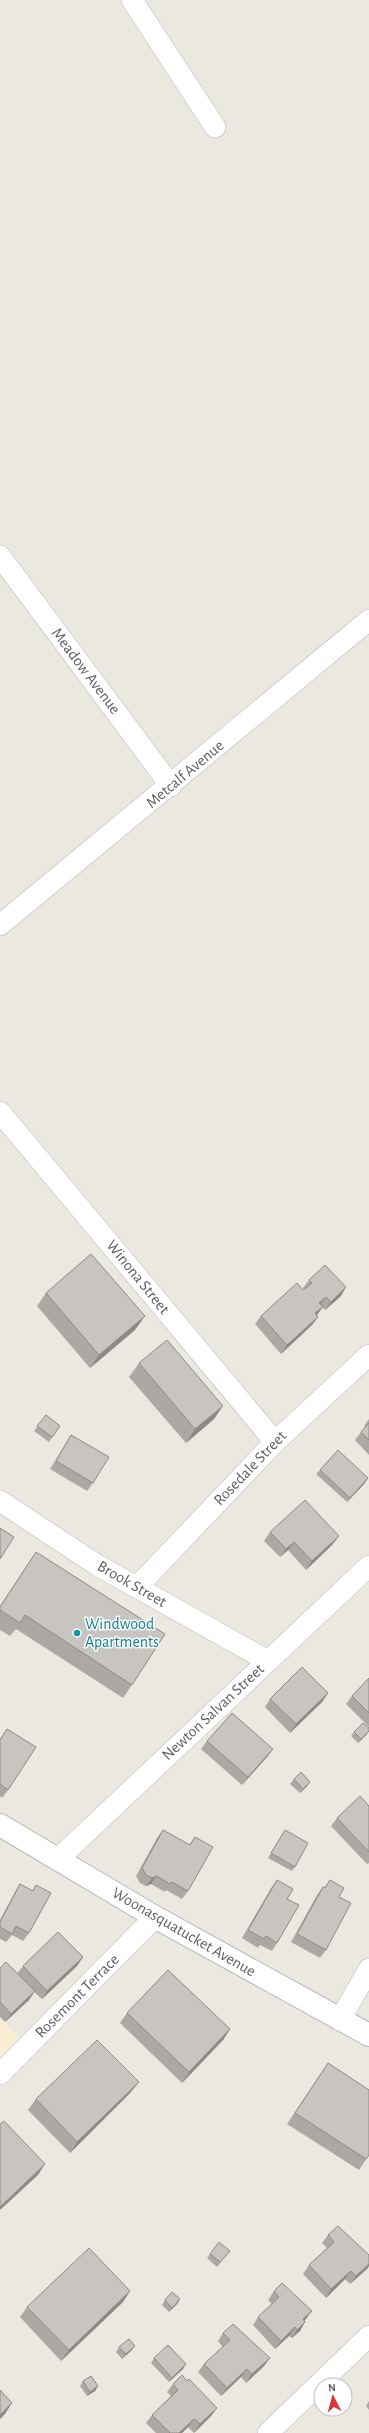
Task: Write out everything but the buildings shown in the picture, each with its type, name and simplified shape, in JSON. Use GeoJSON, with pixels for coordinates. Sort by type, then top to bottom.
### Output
{"type":"FeatureCollection","features":[{"type":"Feature","properties":{"kind":"street"},"geometry":{"type":"LineString","coordinates":[[132,0],[215,127]]}},
{"type":"Feature","properties":{"kind":"street","name":"Meadow Avenue"},"geometry":{"type":"LineString","coordinates":[[0,556],[171,786]]}},
{"type":"Feature","properties":{"kind":"street","name":"Metcalf Avenue"},"geometry":{"type":"LineString","coordinates":[[0,925],[171,786],[369,620]]}},
{"type":"Feature","properties":{"kind":"street","name":"Winona Street"},"geometry":{"type":"LineString","coordinates":[[0,1112],[275,1442]]}},
{"type":"Feature","properties":{"kind":"street","name":"Rosedale Street"},"geometry":{"type":"LineString","coordinates":[[137,1587],[275,1442],[369,1355]]}},
{"type":"Feature","properties":{"kind":"street","name":"Brook Street"},"geometry":{"type":"LineString","coordinates":[[0,1501],[97,1565],[268,1661]]}},
{"type":"Feature","properties":{"kind":"street","name":"Newton Salvan Street"},"geometry":{"type":"LineString","coordinates":[[58,1859],[369,1566]]}},
{"type":"Feature","properties":{"kind":"street","name":"Woonasquatucket Avenue"},"geometry":{"type":"LineString","coordinates":[[0,1825],[155,1917],[369,2035]]}},
{"type":"Feature","properties":{"kind":"street","name":"Rosemont Terrace"},"geometry":{"type":"LineString","coordinates":[[0,2074],[155,1917]]}},
{"type":"Feature","properties":{"kind":"street"},"geometry":{"type":"LineString","coordinates":[[340,2020],[369,1970]]}},
{"type":"Feature","properties":{"kind":"street"},"geometry":{"type":"LineString","coordinates":[[268,2433],[369,2336]]}},
{"type":"Feature","properties":{"kind":"shaded area"},"geometry":{"type":"Polygon","coordinates":[[[0,2017],[30,2051],[0,2083],[0,2017]]]}},
{"type":"Feature","properties":{"kind":"place","name":"Windwood Apartments"},"geometry":{"type":"Point","coordinates":[77,1633]}}]}
